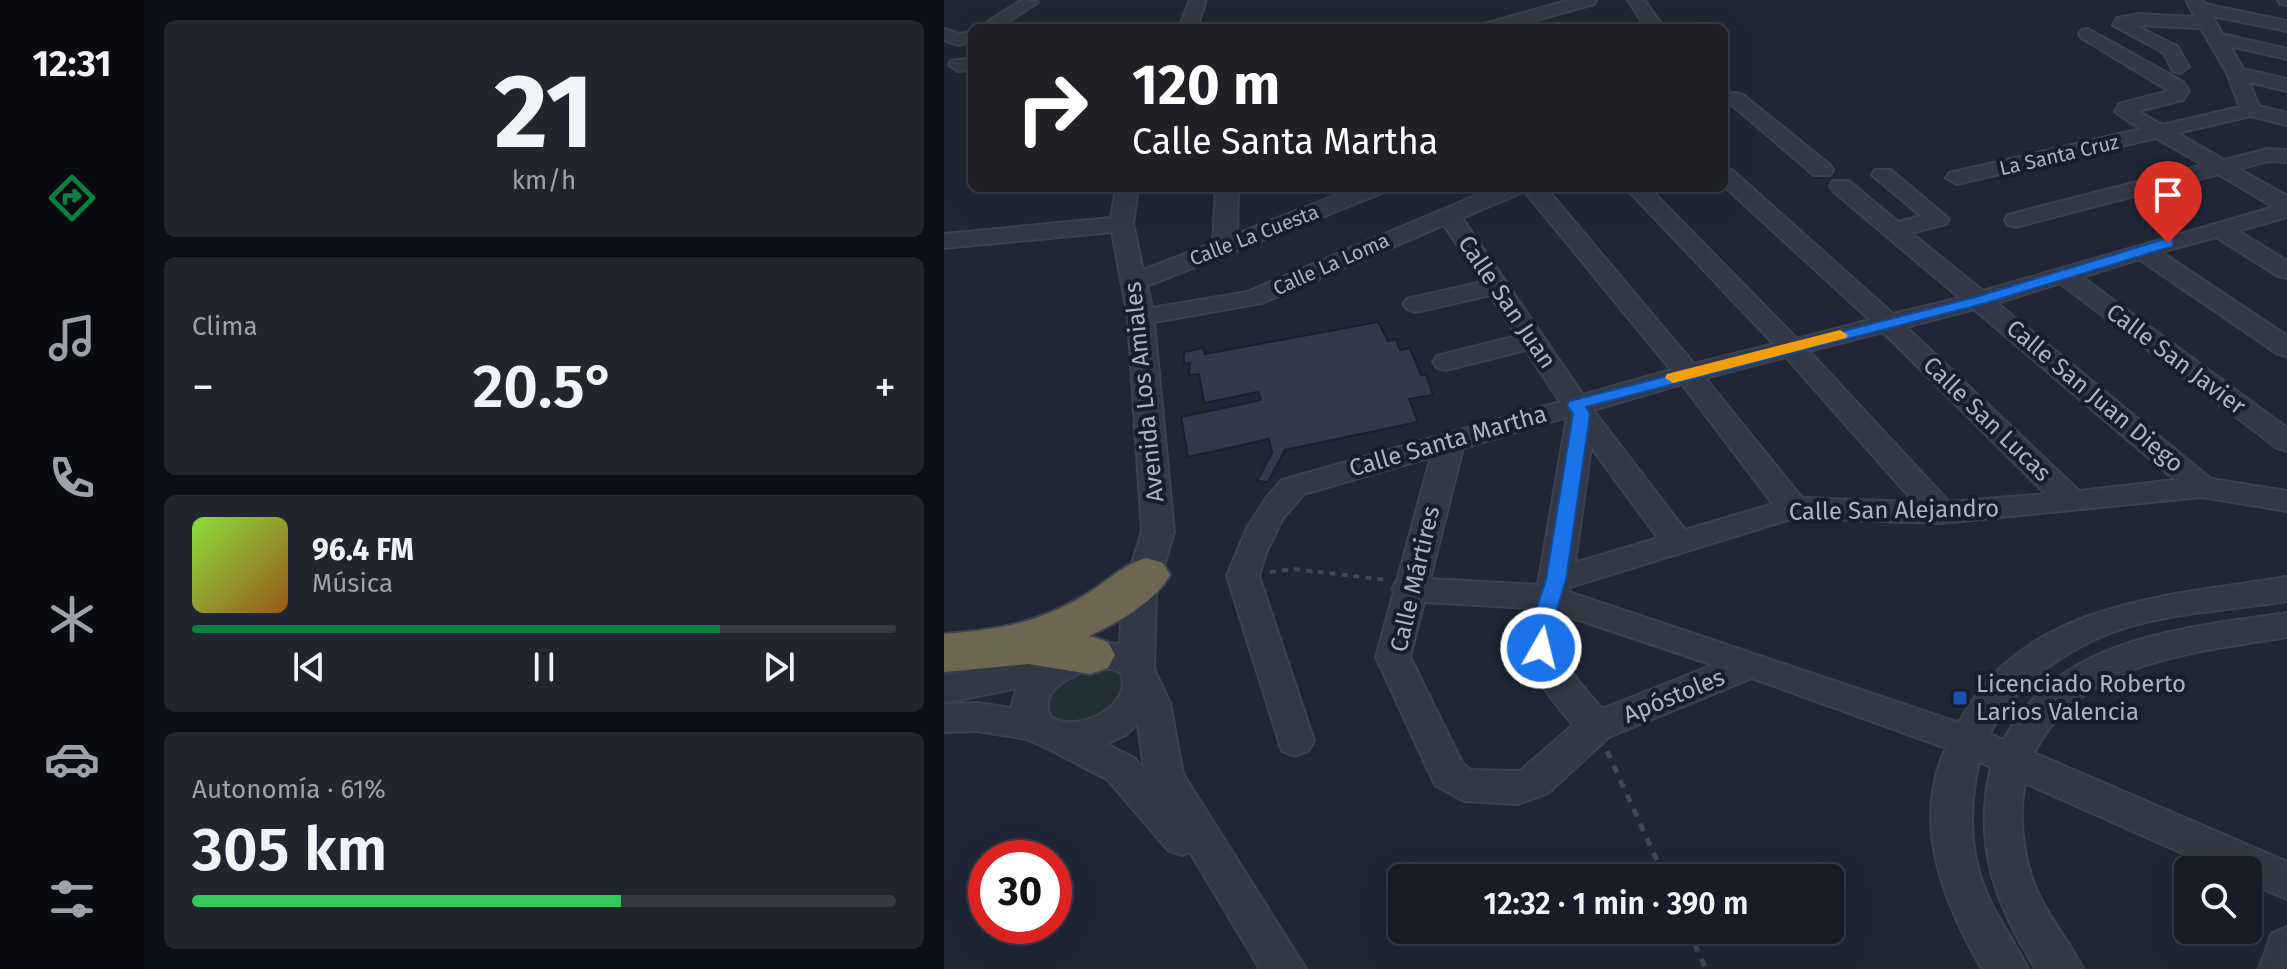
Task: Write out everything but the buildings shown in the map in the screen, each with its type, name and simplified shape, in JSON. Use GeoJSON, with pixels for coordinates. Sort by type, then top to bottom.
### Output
{"type":"FeatureCollection","features":[{"type":"Feature","properties":{"kind":"highway"},"geometry":{"type":"LineString","coordinates":[[1012,646],[1058,630],[1143,584]]}},
{"type":"Feature","properties":{"kind":"highway"},"geometry":{"type":"LineString","coordinates":[[944,653],[1043,646],[1082,659]]}},
{"type":"Feature","properties":{"kind":"street"},"geometry":{"type":"LineString","coordinates":[[1189,24],[1198,0]]}},
{"type":"Feature","properties":{"kind":"street"},"geometry":{"type":"LineString","coordinates":[[1512,24],[1570,12],[1588,0]]}},
{"type":"Feature","properties":{"kind":"street"},"geometry":{"type":"LineString","coordinates":[[1636,0],[1652,24]]}},
{"type":"Feature","properties":{"kind":"street"},"geometry":{"type":"LineString","coordinates":[[994,24],[1030,2]]}},
{"type":"Feature","properties":{"kind":"street"},"geometry":{"type":"LineString","coordinates":[[2204,17],[2287,54]]}},
{"type":"Feature","properties":{"kind":"street"},"geometry":{"type":"LineString","coordinates":[[2204,17],[2236,73],[2251,110],[2287,119]]}},
{"type":"Feature","properties":{"kind":"street"},"geometry":{"type":"LineString","coordinates":[[2180,67],[2171,50],[2122,25],[2123,22],[2138,19],[2184,21],[2204,17],[2287,26]]}},
{"type":"Feature","properties":{"kind":"street"},"geometry":{"type":"LineString","coordinates":[[944,34],[958,40],[968,38]]}},
{"type":"Feature","properties":{"kind":"street"},"geometry":{"type":"LineString","coordinates":[[2088,34],[2176,86],[2179,91],[2176,96],[2130,107],[2125,112],[2223,167],[2287,208]]}},
{"type":"Feature","properties":{"kind":"street"},"geometry":{"type":"LineString","coordinates":[[2236,73],[2287,85]]}},
{"type":"Feature","properties":{"kind":"street"},"geometry":{"type":"LineString","coordinates":[[1728,99],[1822,170]]}},
{"type":"Feature","properties":{"kind":"street","name":"La Santa Cruz"},"geometry":{"type":"LineString","coordinates":[[1957,178],[2251,110]]}},
{"type":"Feature","properties":{"kind":"street"},"geometry":{"type":"LineString","coordinates":[[2016,220],[2268,155],[2287,156]]}},
{"type":"Feature","properties":{"kind":"street"},"geometry":{"type":"LineString","coordinates":[[1883,175],[1938,219],[1904,238]]}},
{"type":"Feature","properties":{"kind":"street","name":"Calle San Lucas"},"geometry":{"type":"LineString","coordinates":[[1728,179],[1888,323],[2072,502]]}},
{"type":"Feature","properties":{"kind":"street","name":"Calle San Juan Diego"},"geometry":{"type":"LineString","coordinates":[[1841,186],[2202,487]]}},
{"type":"Feature","properties":{"kind":"street","name":"Avenida Los Amiales"},"geometry":{"type":"LineString","coordinates":[[1126,192],[1122,224],[1141,317],[1158,532],[1143,584],[1140,674]]}},
{"type":"Feature","properties":{"kind":"street"},"geometry":{"type":"LineString","coordinates":[[1225,246],[1227,192]]}},
{"type":"Feature","properties":{"kind":"street","name":"Calle La Cuesta"},"geometry":{"type":"LineString","coordinates":[[1135,282],[1364,192]]}},
{"type":"Feature","properties":{"kind":"street","name":"Calle La Loma"},"geometry":{"type":"LineString","coordinates":[[1141,317],[1253,298],[1504,192]]}},
{"type":"Feature","properties":{"kind":"street"},"geometry":{"type":"LineString","coordinates":[[1537,192],[1688,374],[1793,508]]}},
{"type":"Feature","properties":{"kind":"street"},"geometry":{"type":"LineString","coordinates":[[1641,192],[1791,347],[1941,513]]}},
{"type":"Feature","properties":{"kind":"street","name":"Calle Santa Martha"},"geometry":{"type":"LineString","coordinates":[[1243,576],[1246,561],[1282,496],[1293,487],[1450,441],[1579,410],[1688,374],[1981,300],[2287,208]]}},
{"type":"Feature","properties":{"kind":"street","name":"Calle San Juan"},"geometry":{"type":"LineString","coordinates":[[1449,215],[1579,410],[1678,543]]}},
{"type":"Feature","properties":{"kind":"street"},"geometry":{"type":"LineString","coordinates":[[944,241],[1122,224]]}},
{"type":"Feature","properties":{"kind":"street"},"geometry":{"type":"LineString","coordinates":[[2219,229],[2287,271]]}},
{"type":"Feature","properties":{"kind":"street"},"geometry":{"type":"LineString","coordinates":[[2142,250],[2287,348]]}},
{"type":"Feature","properties":{"kind":"street","name":"Calle San Javier"},"geometry":{"type":"LineString","coordinates":[[2064,275],[2287,442]]}},
{"type":"Feature","properties":{"kind":"street"},"geometry":{"type":"LineString","coordinates":[[1416,304],[1495,287]]}},
{"type":"Feature","properties":{"kind":"street"},"geometry":{"type":"LineString","coordinates":[[1446,362],[1533,340]]}},
{"type":"Feature","properties":{"kind":"street"},"geometry":{"type":"LineString","coordinates":[[1579,410],[1553,589],[1541,625],[1541,648],[1551,672],[1596,727]]}},
{"type":"Feature","properties":{"kind":"street","name":"Calle Mártires"},"geometry":{"type":"LineString","coordinates":[[1450,441],[1408,589],[1393,657],[1448,774],[1464,785],[1517,788],[1534,782],[1596,727]]}},
{"type":"Feature","properties":{"kind":"street","name":"Calle San Alejandro"},"geometry":{"type":"LineString","coordinates":[[1553,589],[1678,543],[1793,508],[1941,513],[2202,487],[2287,501]]}},
{"type":"Feature","properties":{"kind":"street"},"geometry":{"type":"LineString","coordinates":[[1243,576],[1295,741]]}},
{"type":"Feature","properties":{"kind":"street","name":"Avenida Los Amiales"},"geometry":{"type":"LineString","coordinates":[[1082,659],[1143,584]]}},
{"type":"Feature","properties":{"kind":"street"},"geometry":{"type":"LineString","coordinates":[[1408,589],[1553,589],[1751,664],[1966,740],[2287,881]]}},
{"type":"Feature","properties":{"kind":"street"},"geometry":{"type":"LineString","coordinates":[[2006,969],[1965,888],[1951,829],[1954,784],[1966,740],[1985,706],[2015,674],[2048,650],[2085,630],[2127,615],[2287,589]]}},
{"type":"Feature","properties":{"kind":"street"},"geometry":{"type":"LineString","coordinates":[[2061,969],[2033,927],[2014,884],[2005,842],[2004,797],[2015,746],[2044,707],[2095,672],[2158,646],[2287,625]]}},
{"type":"Feature","properties":{"kind":"street"},"geometry":{"type":"LineString","coordinates":[[944,689],[1082,659],[1113,655],[1127,660],[1140,674],[1156,712],[1158,747],[1165,778],[1284,969]]}},
{"type":"Feature","properties":{"kind":"street"},"geometry":{"type":"LineString","coordinates":[[1082,659],[1035,689],[1029,702],[1030,715],[1048,732],[1121,769],[1164,815],[1185,842],[1263,969]]}},
{"type":"Feature","properties":{"kind":"street","name":"Apóstoles"},"geometry":{"type":"LineString","coordinates":[[1596,727],[1751,664]]}},
{"type":"Feature","properties":{"kind":"street"},"geometry":{"type":"LineString","coordinates":[[944,718],[977,717],[1048,732],[1094,734],[1118,721],[1135,705],[1141,692],[1140,674]]}},
{"type":"Feature","properties":{"kind":"street"},"geometry":{"type":"LineString","coordinates":[[2281,969],[2287,947]]}},
{"type":"Feature","properties":{"kind":"path"},"geometry":{"type":"LineString","coordinates":[[1243,576],[1293,569],[1325,575],[1381,577],[1408,589]]}},
{"type":"Feature","properties":{"kind":"path"},"geometry":{"type":"LineString","coordinates":[[1596,727],[1659,864]]}},
{"type":"Feature","properties":{"kind":"path"},"geometry":{"type":"LineString","coordinates":[[1694,944],[1706,969]]}},
{"type":"Feature","properties":{"kind":"shaded area"},"geometry":{"type":"Polygon","coordinates":[[[1115,668],[1124,674],[1124,703],[1073,729],[1045,714],[1046,694],[1077,669],[1115,668]]]}},
{"type":"Feature","properties":{"kind":"slow traffic"},"geometry":{"type":"LineString","coordinates":[[1673,378],[1840,335]]}},
{"type":"Feature","properties":{"kind":"place","name":"Licenciado Roberto Larios Valencia"},"geometry":{"type":"Point","coordinates":[1960,698]}},
{"type":"Feature","properties":{"kind":"route"},"geometry":{"type":"LineString","coordinates":[[1541,648],[1541,625],[1556,580],[1582,414],[1576,405],[1981,300],[2168,243]]}}]}
